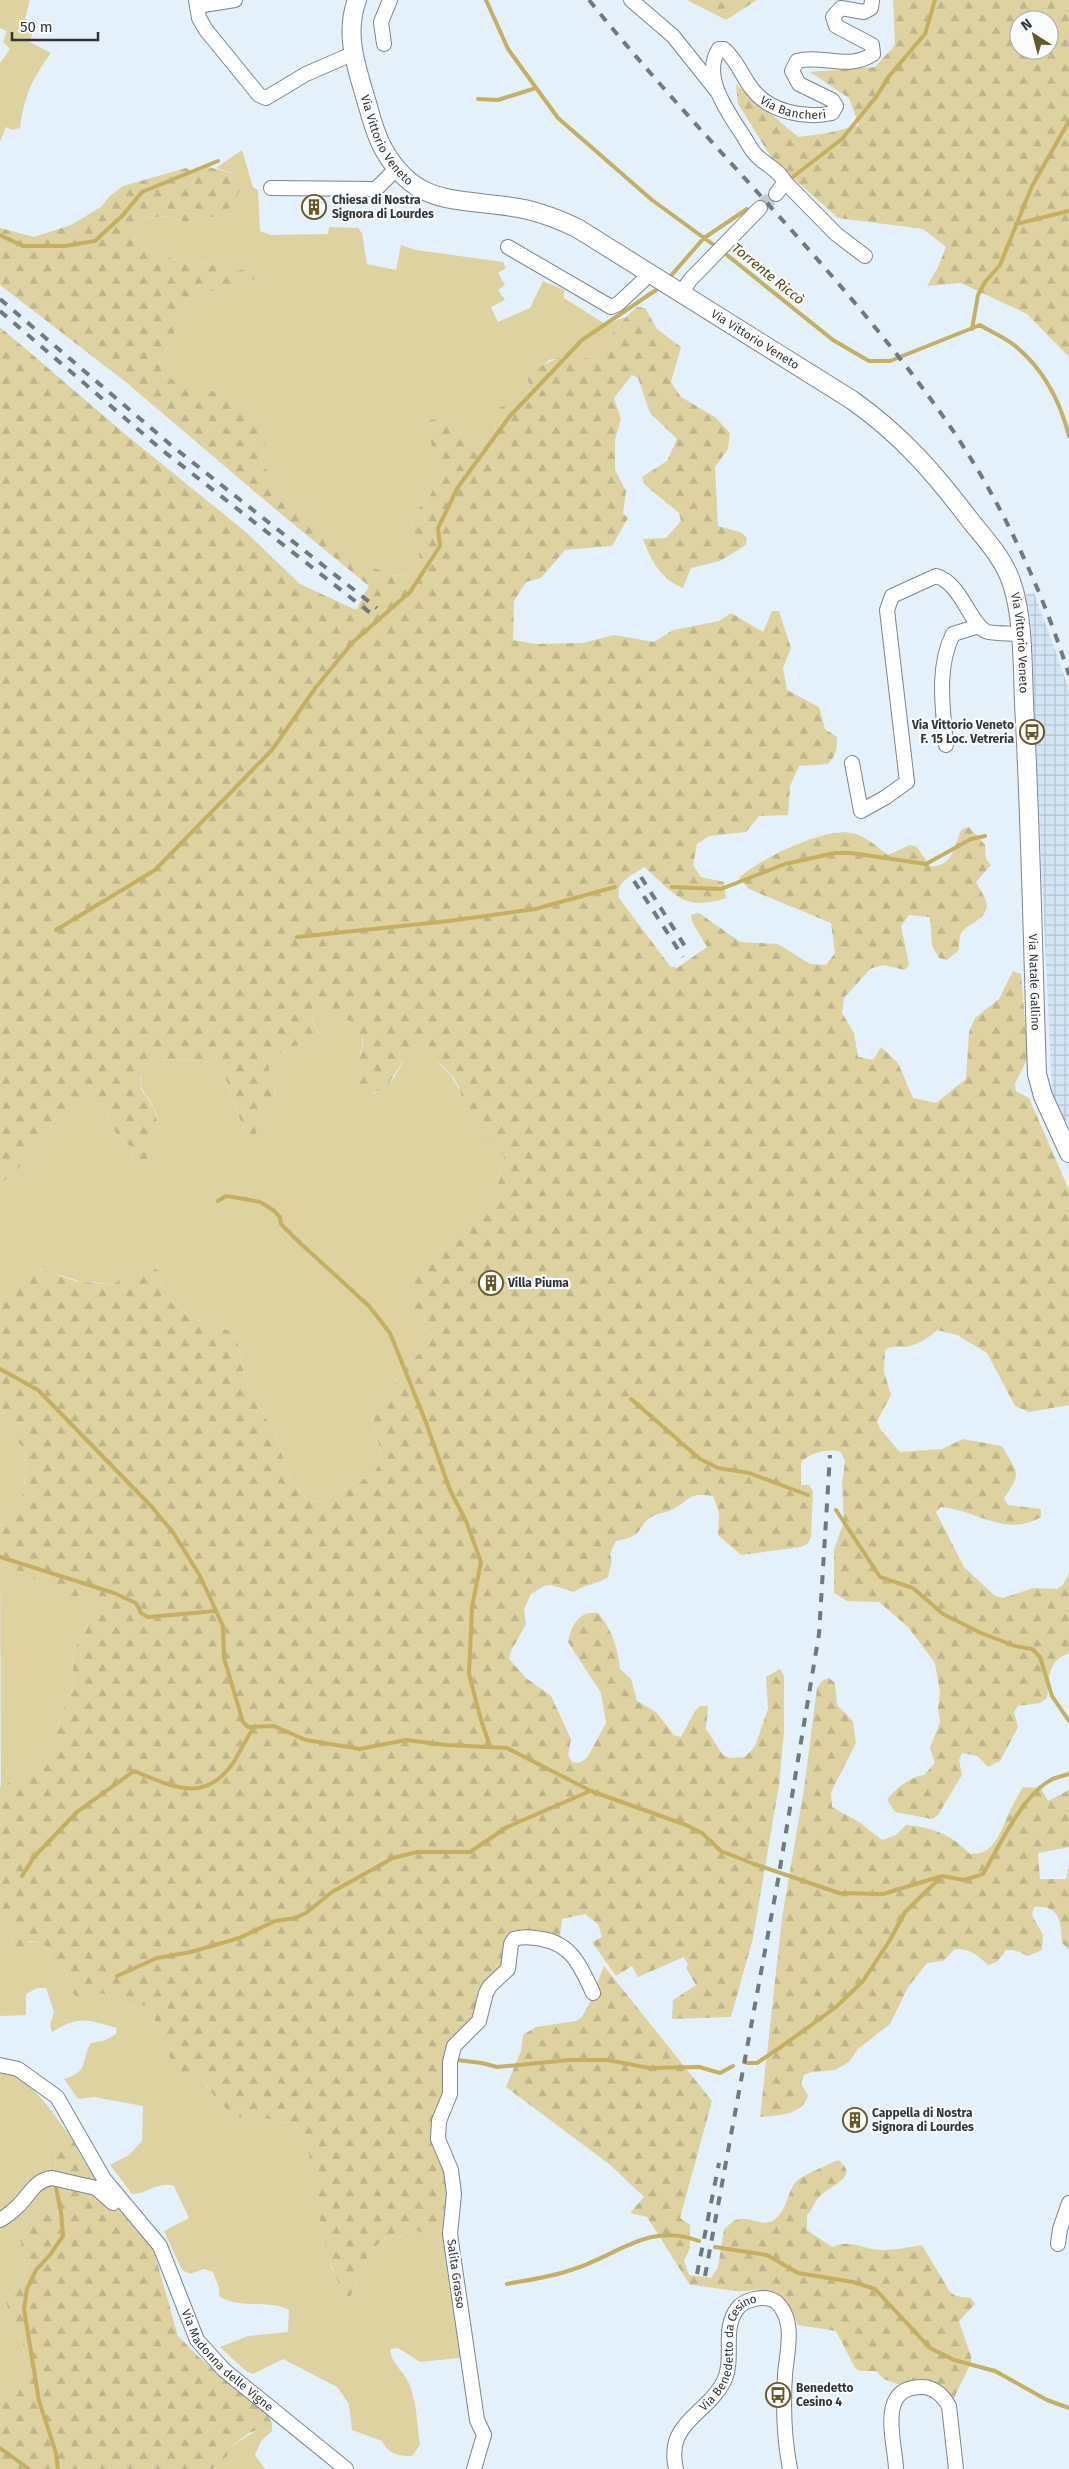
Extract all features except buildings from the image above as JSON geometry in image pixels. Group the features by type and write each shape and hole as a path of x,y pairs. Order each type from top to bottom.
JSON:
{"main road":[{"name":"Via Vittorio Veneto","path":"357,0 352,22 352,54 376,134 384,150 397,168 410,181 440,198 529,210 561,221 651,273 686,286 852,400 903,440 952,496 1001,560 1012,584 1018,608 1029,806"},
{"name":"Via Natale Gallino","path":"1029,806 1037,1074 1043,1096 1069,1153"}],"street":[{"path":"235,0 196,3 199,18 206,30 259,96 266,98 306,74 352,54"},
{"path":"384,44 381,22 390,0"},
{"path":"631,0 673,36 717,92"},
{"name":"Via Bancheri","path":"865,256 836,234 785,182 780,172 756,156 717,92 714,55 719,49 724,49 735,58 753,91 773,107 812,114 832,113 836,106 832,100 800,84 792,70 797,61 809,58 846,64 873,54 872,45 836,26 833,17 841,8 864,12 871,8 872,0"},
{"path":"271,188 372,189 377,188 397,168"},
{"path":"776,194 785,182"},
{"path":"686,286 760,208"},
{"path":"508,246 611,307 618,304 651,273"},
{"path":"852,763 861,811 907,782 887,610 892,596 936,576 942,577 954,588 978,626 987,632 1020,634"},
{"path":"946,744 942,698 945,650 953,634 978,626"},
{"name":"Salita Grasso","path":"474,2469 484,2435 477,2420 450,2234 454,2194 451,2170 438,2139 439,2121 450,2094 450,2062 454,2046 479,2021 486,1993 490,1986 508,1969 511,1944 514,1938 524,1936 558,1943 580,1964 593,1992"},
{"name":"Via Madonna delle Vigne","path":"0,2065 18,2069 57,2097 104,2179 160,2246 197,2340 224,2370 346,2469"},
{"name":"Via Madonna delle Vigne","path":"0,2220 21,2203 34,2186 46,2179 52,2178 101,2190 134,2226 142,2224"},
{"path":"1058,2244 1060,2229 1069,2203"},
{"name":"Via Benedetto da Cesino","path":"676,2469 672,2452 679,2434 724,2380 730,2352 728,2333 738,2308 749,2301 761,2298 771,2299 782,2309 788,2326 783,2405 790,2469"},
{"path":"896,2469 890,2417 892,2406 906,2391 926,2387 944,2397 949,2406 956,2469"}],"shaded area":[{"path":"1034,592 1069,689 1069,1121 1064,1121 1052,1095 1030,614 1026,600 1026,594"}],"green space":[{"path":"0,0 30,0 25,19 35,22 30,42 51,53 39,71 26,97 20,128 12,130 6,127 0,142 0,63 10,49 3,42 7,31 0,28"},
{"path":"687,0 757,0 726,20"},
{"path":"893,0 1069,0 1069,357 1027,314 961,283 927,286 938,267 946,247 923,229 838,218 773,160 738,104 736,84 798,137 828,133 859,125 849,98 810,72 875,67 895,45"},
{"path":"242,150 253,187 258,190 260,231 271,235 328,234 329,227 358,228 362,233 367,264 396,270 401,245 416,250 503,262 506,268 498,273 505,285 498,290 505,300 491,307 498,322 530,308 543,281 564,290 564,298 605,324 626,317 595,354 580,360 557,358 549,360 528,380 531,401 495,421 497,443 492,449 476,451 454,428 441,473 431,494 411,517 420,560 405,576 390,575 363,564 291,499 260,462 268,432 164,376 158,362 174,336 174,321 191,297 261,277 250,268 235,271 204,263 172,259 135,245 134,231 141,218 170,216 183,222 235,174 216,168"},
{"path":"208,167 235,174 243,186 227,212 213,217 183,222 170,216 141,218 134,231 135,245 172,259 204,263 235,271 250,268 262,277 191,297 174,321 174,336 158,362 164,376 178,382 240,398 268,433 260,462 291,499 363,563 390,575 405,576 420,560 411,517 431,494 440,473 425,422 433,419 454,428 476,451 492,449 497,443 495,421 500,407 531,401 528,380 530,372 557,358 580,360 595,354 626,317 637,307 645,308 657,329 681,347 671,382 681,397 715,417 730,433 728,449 715,467 718,526 740,532 747,538 746,545 720,561 691,568 683,588 669,580 658,568 643,539 666,538 681,521 679,513 644,484 642,477 667,461 677,439 650,413 638,378 632,375 614,398 621,419 615,440 615,470 626,491 623,513 628,518 612,546 565,550 541,578 526,582 514,601 513,640 536,644 583,643 614,635 654,642 673,630 719,621 731,613 763,632 772,611 779,611 791,648 783,668 787,690 819,707 825,729 837,737 837,745 834,755 828,764 799,766 790,786 788,815 759,816 746,832 709,836 697,844 693,865 701,877 724,882 726,898 699,903 680,898 644,867 622,883 618,892 619,898 670,966 677,968 707,947 692,922 691,915 699,913 740,942 778,944 810,964 826,965 835,953 831,923 749,889 739,878 761,862 793,846 840,832 862,836 888,855 910,845 917,847 930,866 937,866 948,860 952,855 961,830 969,827 985,845 986,859 991,865 976,882 986,900 987,905 984,914 963,931 960,937 959,950 947,960 939,958 932,946 930,917 909,915 901,926 909,964 905,970 883,965 870,969 844,998 842,1013 854,1033 858,1057 873,1060 881,1047 898,1063 913,1098 936,1103 966,1079 969,1032 975,1018 999,999 1013,971 1021,974 1028,1057 1015,1084 1016,1091 1029,1098 1069,1190 1069,1405 1029,1412 1015,1406 987,1353 957,1335 937,1330 914,1345 893,1347 885,1350 884,1372 891,1395 877,1421 880,1429 900,1452 942,1449 963,1439 1002,1446 1016,1472 1014,1482 1004,1498 1008,1505 1041,1509 1041,1517 1028,1523 1015,1525 991,1521 954,1509 941,1507 936,1512 964,1567 995,1596 1003,1598 1033,1588 1057,1589 1063,1585 1069,1573 1069,1653 1056,1661 1050,1671 1047,1698 1040,1703 1018,1706 1014,1712 1018,1727 1000,1761 988,1767 977,1756 962,1753 959,1760 962,1775 938,1815 932,1819 895,1812 887,1800 890,1796 899,1787 924,1775 935,1763 930,1748 940,1722 938,1708 940,1692 935,1663 908,1627 879,1602 847,1601 834,1593 834,1550 844,1521 842,1484 845,1461 841,1452 825,1451 814,1454 801,1462 801,1485 809,1485 813,1491 811,1537 807,1544 801,1547 741,1555 718,1535 719,1512 713,1496 698,1495 693,1496 669,1511 653,1516 644,1523 637,1534 616,1541 610,1554 612,1561 608,1577 574,1592 551,1585 544,1586 531,1594 524,1609 526,1624 511,1651 509,1659 526,1678 551,1696 571,1739 568,1755 572,1762 579,1763 587,1758 606,1723 601,1693 568,1642 577,1620 585,1614 598,1613 611,1632 618,1654 620,1669 631,1679 637,1701 656,1712 674,1735 681,1737 695,1711 700,1706 708,1706 706,1729 723,1755 730,1758 745,1757 755,1746 768,1709 766,1677 780,1669 784,1676 784,1732 779,1785 753,1938 731,2017 672,2019 673,2000 696,1985 686,1968 688,1965 684,1957 638,1977 632,1966 616,1976 592,1942 602,1937 598,1924 585,1914 562,1919 560,1936 514,1934 506,1964 478,2017 456,2040 447,2090 435,2122 449,2180 448,2213 443,2242 413,2229 398,2238 388,2237 371,2249 350,2298 341,2286 326,2246 315,2196 306,2134 292,2123 278,2122 252,2114 241,2118 235,2115 218,2100 201,2075 194,2072 178,2073 155,2028 154,2012 149,2005 126,2007 114,1997 104,1994 78,1998 68,1988 69,1979 65,1971 53,1962 44,1944 31,1941 17,1950 12,1946 9,1930 6,1923 0,1917 0,1787 32,1771 51,1747 64,1706 74,1685 72,1664 74,1650 94,1612 93,1603 85,1596 68,1596 0,1562 0,1527 12,1514 24,1491 26,1455 20,1444 12,1436 0,1404 0,1309 29,1270 43,1270 75,1281 113,1285 124,1276 152,1266 161,1273 162,1293 168,1300 179,1306 188,1317 228,1330 237,1338 246,1383 275,1434 292,1483 306,1499 317,1502 373,1474 378,1466 380,1447 375,1434 373,1411 413,1358 424,1351 433,1337 421,1325 411,1302 417,1270 430,1252 488,1206 496,1197 504,1156 483,1136 469,1118 460,1090 452,1076 442,1065 415,1049 407,1056 393,1077 381,1089 359,1096 351,1087 352,1074 362,1050 363,1039 350,1021 320,1013 311,1017 321,1039 287,1050 269,1062 269,1073 275,1092 276,1103 260,1112 260,1123 255,1135 245,1134 225,1076 212,1061 171,1059 155,1061 147,1064 140,1079 141,1089 154,1108 159,1129 143,1169 133,1167 132,1147 118,1137 105,1110 97,1103 88,1102 66,1109 60,1114 25,1162 0,1184 0,327 125,434 247,533 300,584 356,610 369,586 127,383 0,285 0,228 34,237 71,225 101,207 110,196 123,186 186,168 194,172"},
{"path":"320,1013 350,1021 360,1033 362,1046 352,1074 374,1094 394,1078 407,1054 415,1049 432,1057 450,1074 460,1091 465,1110 471,1121 504,1156 496,1197 488,1206 421,1325 433,1337 424,1351 413,1358 373,1411 375,1434 380,1447 378,1466 373,1474 317,1502 306,1499 292,1483 275,1434 246,1383 237,1338 228,1330 188,1317 179,1306 168,1300 162,1293 161,1273 124,1276 114,1285 82,1282 39,1269 0,1309 0,1184 25,1162 60,1114 73,1106 88,1102 95,1102 105,1110 118,1137 132,1147 133,1167 159,1128 155,1110 141,1084 142,1073 146,1064 154,1061 170,1059 212,1061 225,1076 245,1134 260,1123 260,1112 276,1094 268,1071 269,1062 287,1050 321,1039 311,1016"},
{"path":"0,1404 12,1436 20,1444 26,1455 24,1491 12,1514 0,1527"},
{"path":"0,1562 68,1596 85,1596 93,1603 94,1612 74,1650 72,1664 74,1685 64,1706 51,1747 32,1771 1,1788"},
{"path":"829,1678 835,1683 837,1705 853,1721 856,1743 831,1792 832,1807 859,1822 882,1840 896,1835 906,1825 915,1826 933,1830 949,1837 970,1854 978,1853 985,1851 995,1842 1023,1787 1041,1788 1048,1801 1069,1790 1069,1847 1038,1853 1040,1879 1066,1879 1069,1866 1069,1950 1062,1943 1060,1922 1054,1912 1043,1907 1034,1907 1032,1915 1043,1935 1042,1950 1028,1956 1014,1950 1006,1950 997,1962 988,1965 973,1953 955,1949 943,1961 927,1963 908,1987 890,2024 858,2049 849,2062 835,2070 812,2072 804,2075 801,2083 808,2096 805,2103 788,2113 760,2117 782,1918 804,1789 817,1688 822,1681"},
{"path":"0,1917 6,1923 9,1930 12,1946 36,1941 44,1944 53,1962 65,1971 78,1998 104,1994 114,1997 126,2007 149,2005 154,2012 155,2028 194,2072 202,2075 208,2088 241,2118 252,2114 278,2122 292,2123 306,2134 317,2200 332,2269 350,2298 371,2249 388,2237 398,2238 413,2229 443,2242 468,2357 420,2362 398,2348 390,2349 393,2359 408,2381 414,2400 420,2445 412,2456 394,2453 382,2441 352,2430 349,2404 337,2387 283,2359 253,2374 246,2371 220,2347 248,2336 288,2332 289,2310 273,2305 245,2304 227,2300 219,2296 219,2288 213,2272 204,2269 190,2274 182,2270 164,2231 189,2218 174,2186 157,2186 132,2194 110,2165 129,2155 142,2141 143,2106 94,2097 78,2099 64,2079 78,2073 81,2069 91,2043 106,2040 116,2034 117,2028 90,2021 77,2021 52,2032 50,2025 54,2012 46,1988 37,1988 26,1994 26,2015 0,2016"},
{"path":"604,1966 712,2101 680,2218 690,2225 690,2248 684,2261 689,2275 711,2278 718,2267 724,2229 733,2221 746,2219 765,2223 774,2220 781,2213 791,2189 797,2181 807,2174 838,2160 844,2166 845,2176 816,2201 807,2215 807,2230 832,2247 850,2244 883,2250 922,2245 950,2292 956,2296 971,2298 975,2304 959,2321 971,2356 971,2363 953,2400 935,2383 929,2380 917,2379 900,2385 884,2379 876,2371 861,2371 855,2368 836,2331 798,2325 789,2306 780,2295 766,2290 734,2291 690,2285 647,2217 630,2213 644,2197 609,2164 506,2087 521,2051 523,2035 536,2027 576,2021 582,2017"},
{"path":"0,2069 11,2073 31,2087 70,2136 55,2149 56,2193 27,2225 21,2238 26,2268 19,2284 4,2299 21,2338 27,2366 17,2395 0,2401"},
{"path":"70,2136 87,2166 154,2251 178,2336 199,2357 268,2416 272,2423 272,2431 257,2430 249,2433 229,2448 227,2456 212,2469 0,2469 0,2401 17,2395 27,2366 21,2338 4,2299 19,2284 26,2268 20,2238 27,2225 56,2193 55,2149"},
{"path":"257,2430 272,2431 261,2441 255,2455 265,2469 212,2469 229,2448"}],"waterway":[{"name":"Torrente Riccò","path":"486,0 508,49 558,118 652,200 722,251 833,340 869,361 890,361 980,325 1010,342 1034,364 1049,386 1061,410 1069,436"},
{"path":"790,179 842,139 876,97 890,75 925,34 935,0"},
{"path":"478,99 498,100 536,88"},
{"path":"972,329 978,295 985,282 1000,265 1032,186 1069,121"},
{"path":"0,235 23,246 65,246 95,241 123,215 142,192 218,161"},
{"name":"Torrente Riccò","path":"668,279 704,238 747,209"},
{"path":"1016,224 1069,211"},
{"path":"56,930 155,870 272,750 316,687 353,642 410,592 440,546 438,528 458,487 510,416 582,340 662,286"},
{"path":"672,887 721,889 785,864 835,853 851,853 926,864 971,839 985,836"},
{"path":"297,937 449,921 535,909 615,887"},
{"path":"218,1201 226,1196 245,1199 260,1202 273,1210 280,1217 281,1224 369,1306 390,1333 425,1420 450,1490 466,1521 481,1562 472,1607 469,1674 490,1746"},
{"path":"0,1369 38,1390 152,1507 174,1534 200,1576 223,1626 224,1658 243,1722 248,1727 274,1726 306,1740 360,1749 406,1740 447,1745 507,1748 591,1791 686,1825 702,1833 721,1851 839,1893 883,1894 942,1876 964,1880 983,1874 1021,1809 1031,1797 1051,1780 1069,1774"},
{"path":"631,1399 700,1459 718,1468 749,1473 808,1495"},
{"path":"836,1510 880,1577 913,1588 943,1614 981,1633 1015,1646 1032,1649 1040,1657 1052,1696 1069,1721"},
{"path":"0,1557 114,1593 136,1603 141,1613 148,1617 216,1611"},
{"path":"22,1876 34,1857 77,1812 134,1771 163,1782 189,1788 213,1783 224,1774 235,1760 255,1726"},
{"path":"117,1976 157,1958 191,1952 239,1938 275,1921 295,1918 306,1913 332,1892 393,1858 417,1852 470,1852 507,1827 590,1791"},
{"path":"747,2063 757,2063 836,2007 863,1981 890,1940 905,1912 941,1877"},
{"path":"457,2060 497,2067 570,2060 608,2060 649,2068 699,2067 720,2073 733,2066"},
{"path":"56,2188 63,2236 50,2255 36,2270 27,2289 24,2309 39,2401 56,2453 58,2469"},
{"path":"507,2284 571,2270 648,2238 664,2235 681,2236 699,2241"},
{"path":"715,2247 767,2255 798,2273 853,2282 875,2289 930,2348 954,2360 995,2371 1047,2400 1069,2408"},
{"path":"0,2448 29,2469"}],"tunnel":[{"path":"760,208 776,194"}],"railway":[{"path":"589,0 631,51 853,300 935,405 977,468 1013,535 1044,604 1069,675"},
{"path":"0,299 172,446 377,608"},
{"path":"0,311 162,450 373,615"},
{"path":"641,877 688,951"},
{"path":"634,881 683,957"},
{"path":"705,2276 778,1880 819,1634 830,1455"},
{"path":"697,2274 719,2163"}],"place":[{"name":"Chiesa di Nostra Signora di Lourdes","path":"314,207"},
{"name":"Via Vittorio Veneto F. 15 Loc. Vetreria","path":"1032,732"},
{"name":"Villa Piuma","path":"491,1283"},
{"name":"Cappella di Nostra Signora di Lourdes","path":"855,2120"},
{"name":"Benedetto Cesino 4","path":"778,2395"}]}
